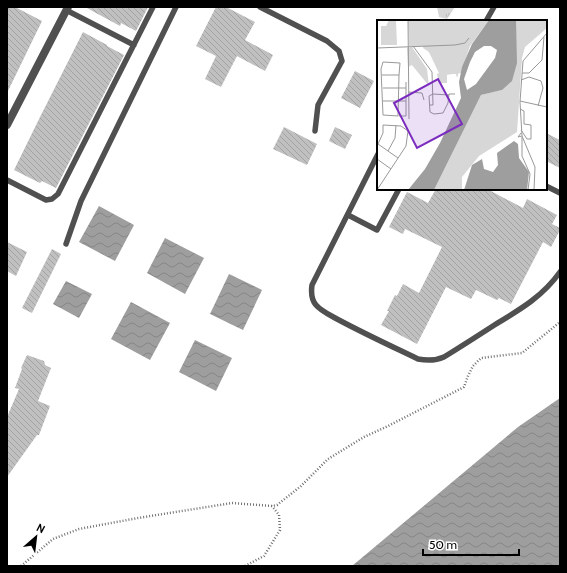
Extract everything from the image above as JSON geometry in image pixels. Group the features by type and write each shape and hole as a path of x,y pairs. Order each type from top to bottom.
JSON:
{"street":[{"path":"7,125 64,8"}],"lane":[{"path":"7,180 46,200 52,199 58,194 153,7"},
{"path":"66,244 81,201 176,7"},
{"path":"260,7 328,41 339,52 342,61 318,105 314,131"},
{"path":"487,20 494,7"},
{"path":"64,8 134,45"},
{"path":"377,156 312,285 311,291 316,305 332,316 418,359 430,361 437,360 518,311 542,293 560,272"},
{"path":"547,186 560,193"},
{"path":"348,215 377,230 398,190"}],"path":[{"path":"21,566 52,539 79,529 232,503 272,506 277,504 300,486 328,459 364,437 464,387 473,366 480,358 522,353 560,322"},
{"path":"245,566 264,556 280,530 278,515 272,506"}],"green space":[{"path":"437,7 455,7 447,19 439,17"}],"water":[{"path":"99,206 134,225 115,261 79,242"},
{"path":"165,238 204,258 185,294 147,273"},
{"path":"229,274 262,290 243,330 210,314"},
{"path":"66,281 92,294 79,318 53,304"},
{"path":"131,302 170,323 150,360 111,339"},
{"path":"195,340 232,358 216,391 179,372"},
{"path":"560,398 560,566 352,566 518,427"}],"building":[{"path":"7,7 15,7 42,21 7,93"},
{"path":"85,7 148,7 136,31 121,23 120,26"},
{"path":"216,7 226,7 255,22 245,40 273,55 265,71 237,56 221,87 205,79 216,56 196,46"},
{"path":"83,32 124,55 56,188 42,181 40,183 14,170"},
{"path":"355,71 374,81 360,108 341,98"},
{"path":"284,127 317,144 307,165 273,149"},
{"path":"335,127 352,135 345,149 329,141"},
{"path":"547,134 560,140 560,168 547,162"},
{"path":"435,190 489,190 523,208 527,199 557,215 552,224 560,228 560,230 551,247 543,242 511,304 499,298 497,300 476,290 471,299 446,287 417,344 381,325 389,311 387,311 395,295 397,296 403,284 419,293 442,247 405,229 403,234 389,227 407,192 428,203"},
{"path":"7,242 27,252 16,276 7,271"},
{"path":"52,249 61,254 32,313 22,308"},
{"path":"27,355 44,361 45,365 51,368 38,401 50,406 39,435 37,435 7,477 7,417 19,389 15,388"}]}
